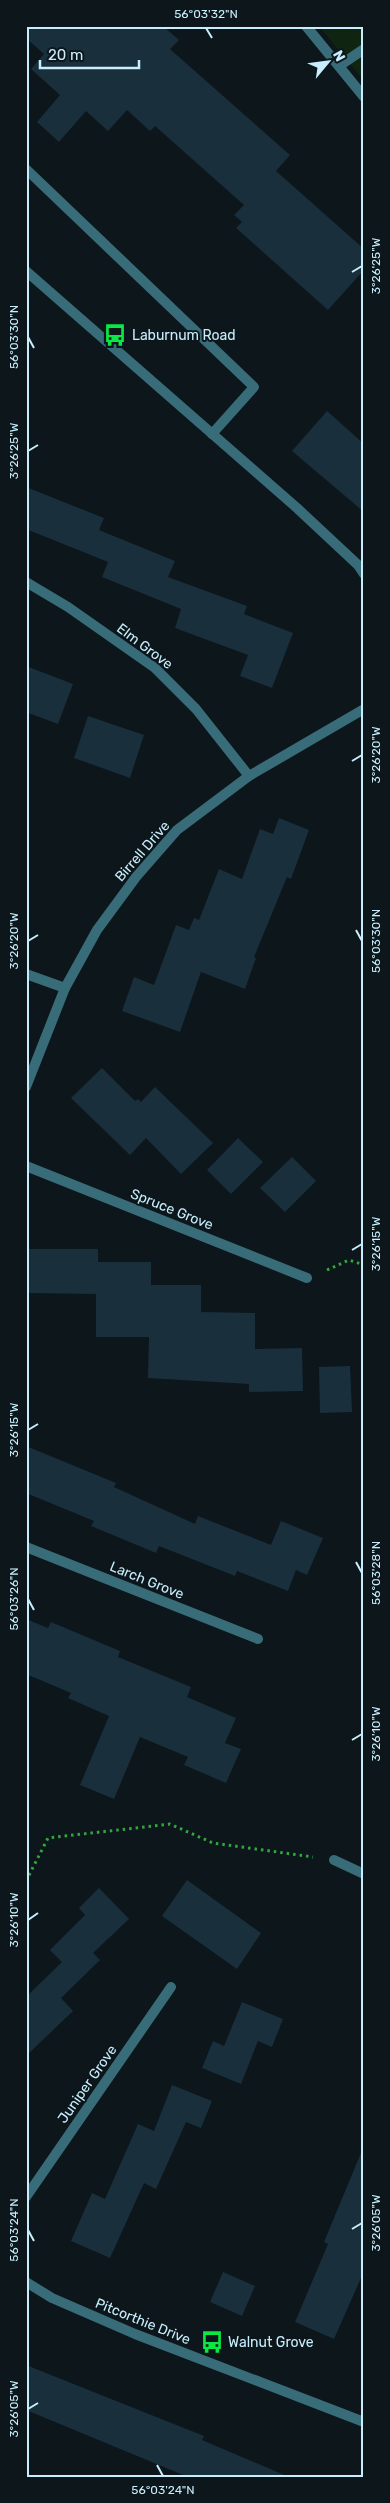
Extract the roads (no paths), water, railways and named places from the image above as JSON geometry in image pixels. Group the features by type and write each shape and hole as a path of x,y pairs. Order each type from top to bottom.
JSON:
{"street":[{"path":"306,26 364,96"},
{"path":"339,66 364,49"},
{"path":"26,169 254,387 212,434"},
{"path":"26,272 297,508 358,565 364,574"},
{"name":"Elm Grove","path":"26,582 68,606 155,668 196,709 248,776"},
{"name":"Birrell Drive","path":"26,1087 64,988 97,930 136,877 177,830 248,776 364,709"},
{"path":"26,974 64,988"},
{"name":"Spruce Grove","path":"26,1166 307,1278"},
{"name":"Larch Grove","path":"26,1547 258,1639"},
{"path":"334,1860 364,1874"},
{"name":"Juniper Grove","path":"26,2197 171,1987"},
{"name":"Pitcorthie Drive","path":"26,2282 52,2298 136,2334 364,2422"}],"place":[{"name":"Laburnum Road","path":"115,335"},
{"name":"Walnut Grove","path":"212,2342"}]}
